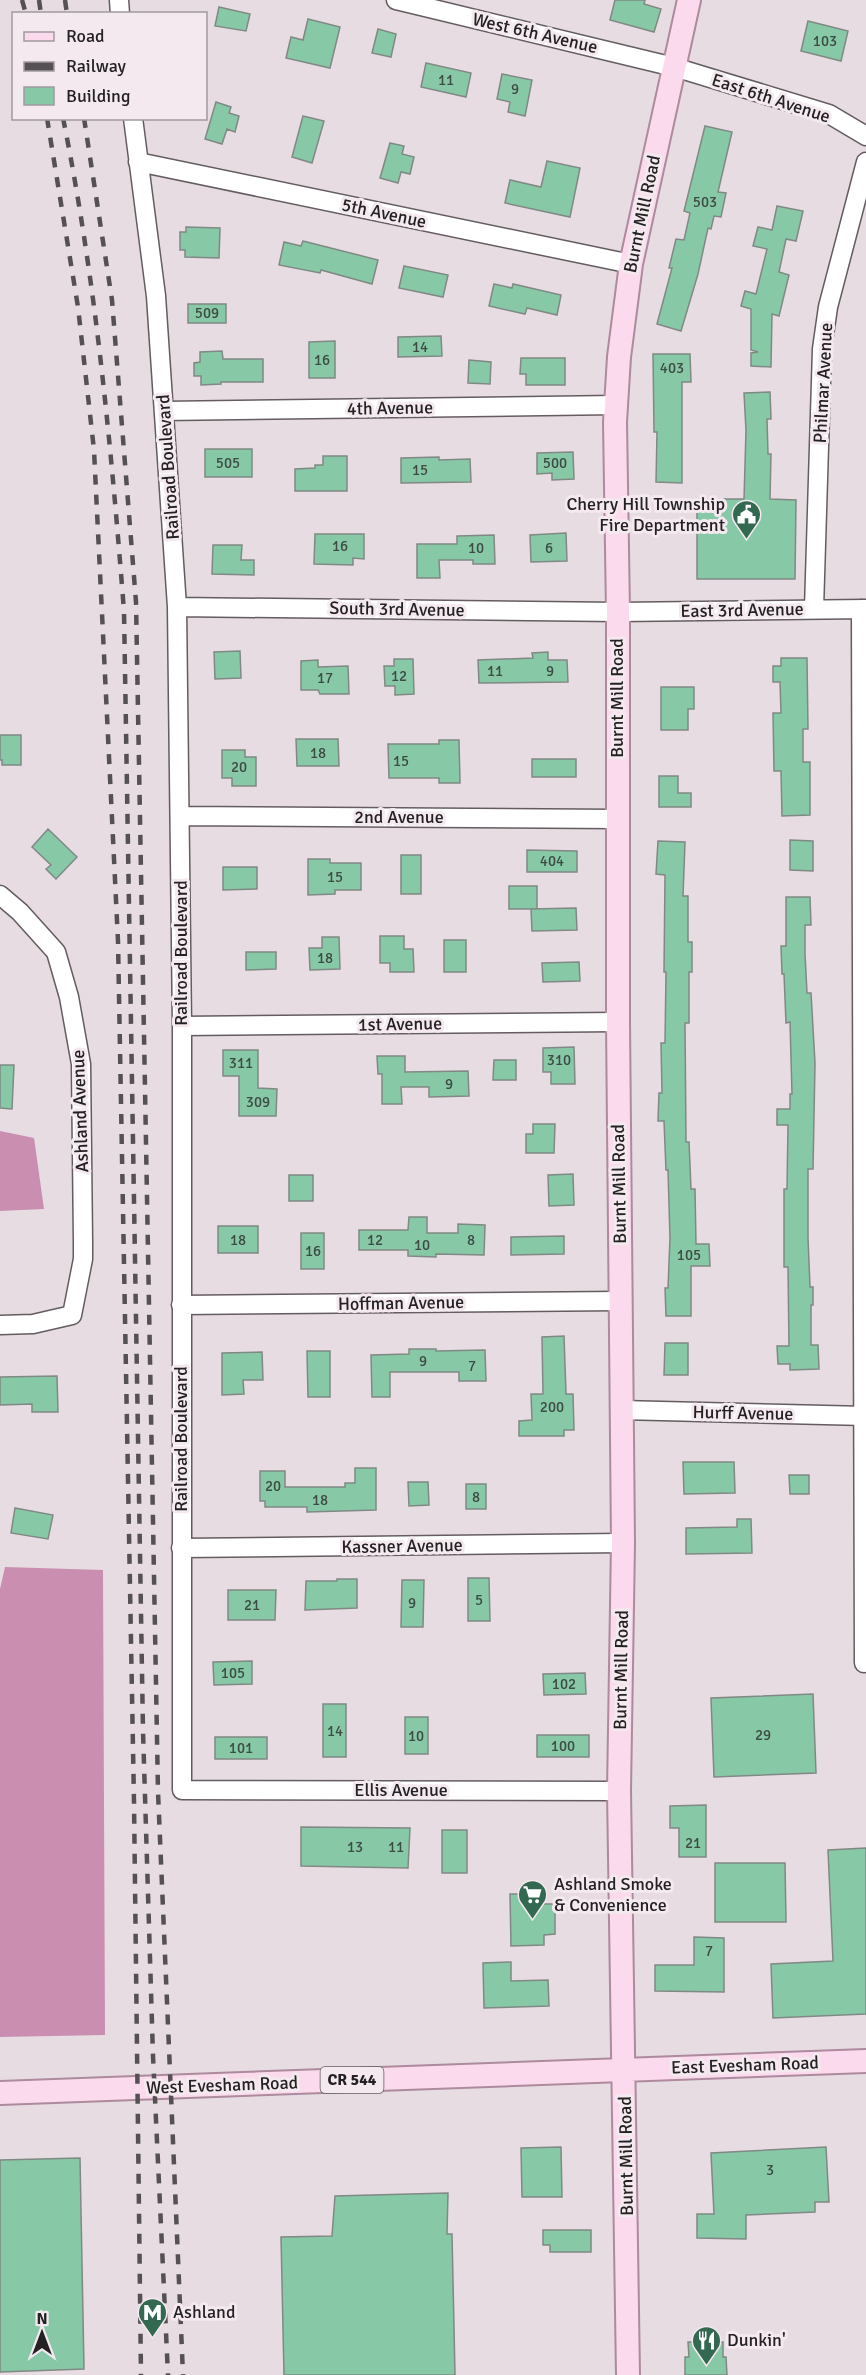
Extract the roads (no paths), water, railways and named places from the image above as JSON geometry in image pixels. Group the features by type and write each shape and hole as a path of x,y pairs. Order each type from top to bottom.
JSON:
{"main road":[{"name":"Burnt Mill Road","path":"628,2375 619,1791 623,1544 616,405 619,357 631,264 689,0"},
{"name":"East Evesham Road","path":"625,2070 866,2061"},
{"name":"West Evesham Road","path":"0,2093 625,2070"}],"street":[{"name":"West 6th Avenue","path":"396,0 674,67"},
{"name":"East 6th Avenue","path":"674,67 829,114 866,136"},
{"name":"Railroad Boulevard","path":"133,120 156,296 177,607 182,1026 182,1790"},
{"name":"5th Avenue","path":"138,162 631,264"},
{"name":"Philmar Avenue","path":"814,609 822,349 828,307 866,162"},
{"name":"4th Avenue","path":"164,411 616,405"},
{"name":"South 3rd Avenue","path":"177,607 618,612"},
{"name":"East 3rd Avenue","path":"618,612 863,609"},
{"path":"863,609 864,1663"},
{"name":"2nd Avenue","path":"180,816 617,819"},
{"name":"Ashland Avenue","path":"0,895 20,912 56,952 69,997 81,1064 83,1259 72,1315 33,1324 0,1325"},
{"name":"1st Avenue","path":"182,1026 618,1022"},
{"name":"Hoffman Avenue","path":"181,1305 621,1301"},
{"name":"Hurff Avenue","path":"621,1410 865,1416"},
{"name":"Kassner Avenue","path":"181,1548 623,1544"},
{"name":"Ellis Avenue","path":"182,1790 619,1791"}],"railway":[{"path":"22,0 25,12"},
{"path":"39,0 41,12"},
{"path":"65,0 67,12"},
{"path":"47,120 78,307 94,450 118,941 134,1802 141,2375"},
{"path":"63,120 85,241 101,364 124,611 143,1731 153,2056 168,2375"},
{"path":"84,120 112,300 136,602 158,1792 183,2375"}],"place":[{"name":"Cherry Hill Township Fire Department","path":"746,540"},
{"name":"Ashland Smoke & Convenience","path":"533,1920"},
{"name":"Ashland","path":"152,2338"},
{"name":"Dunkin'","path":"706,2366"}]}
